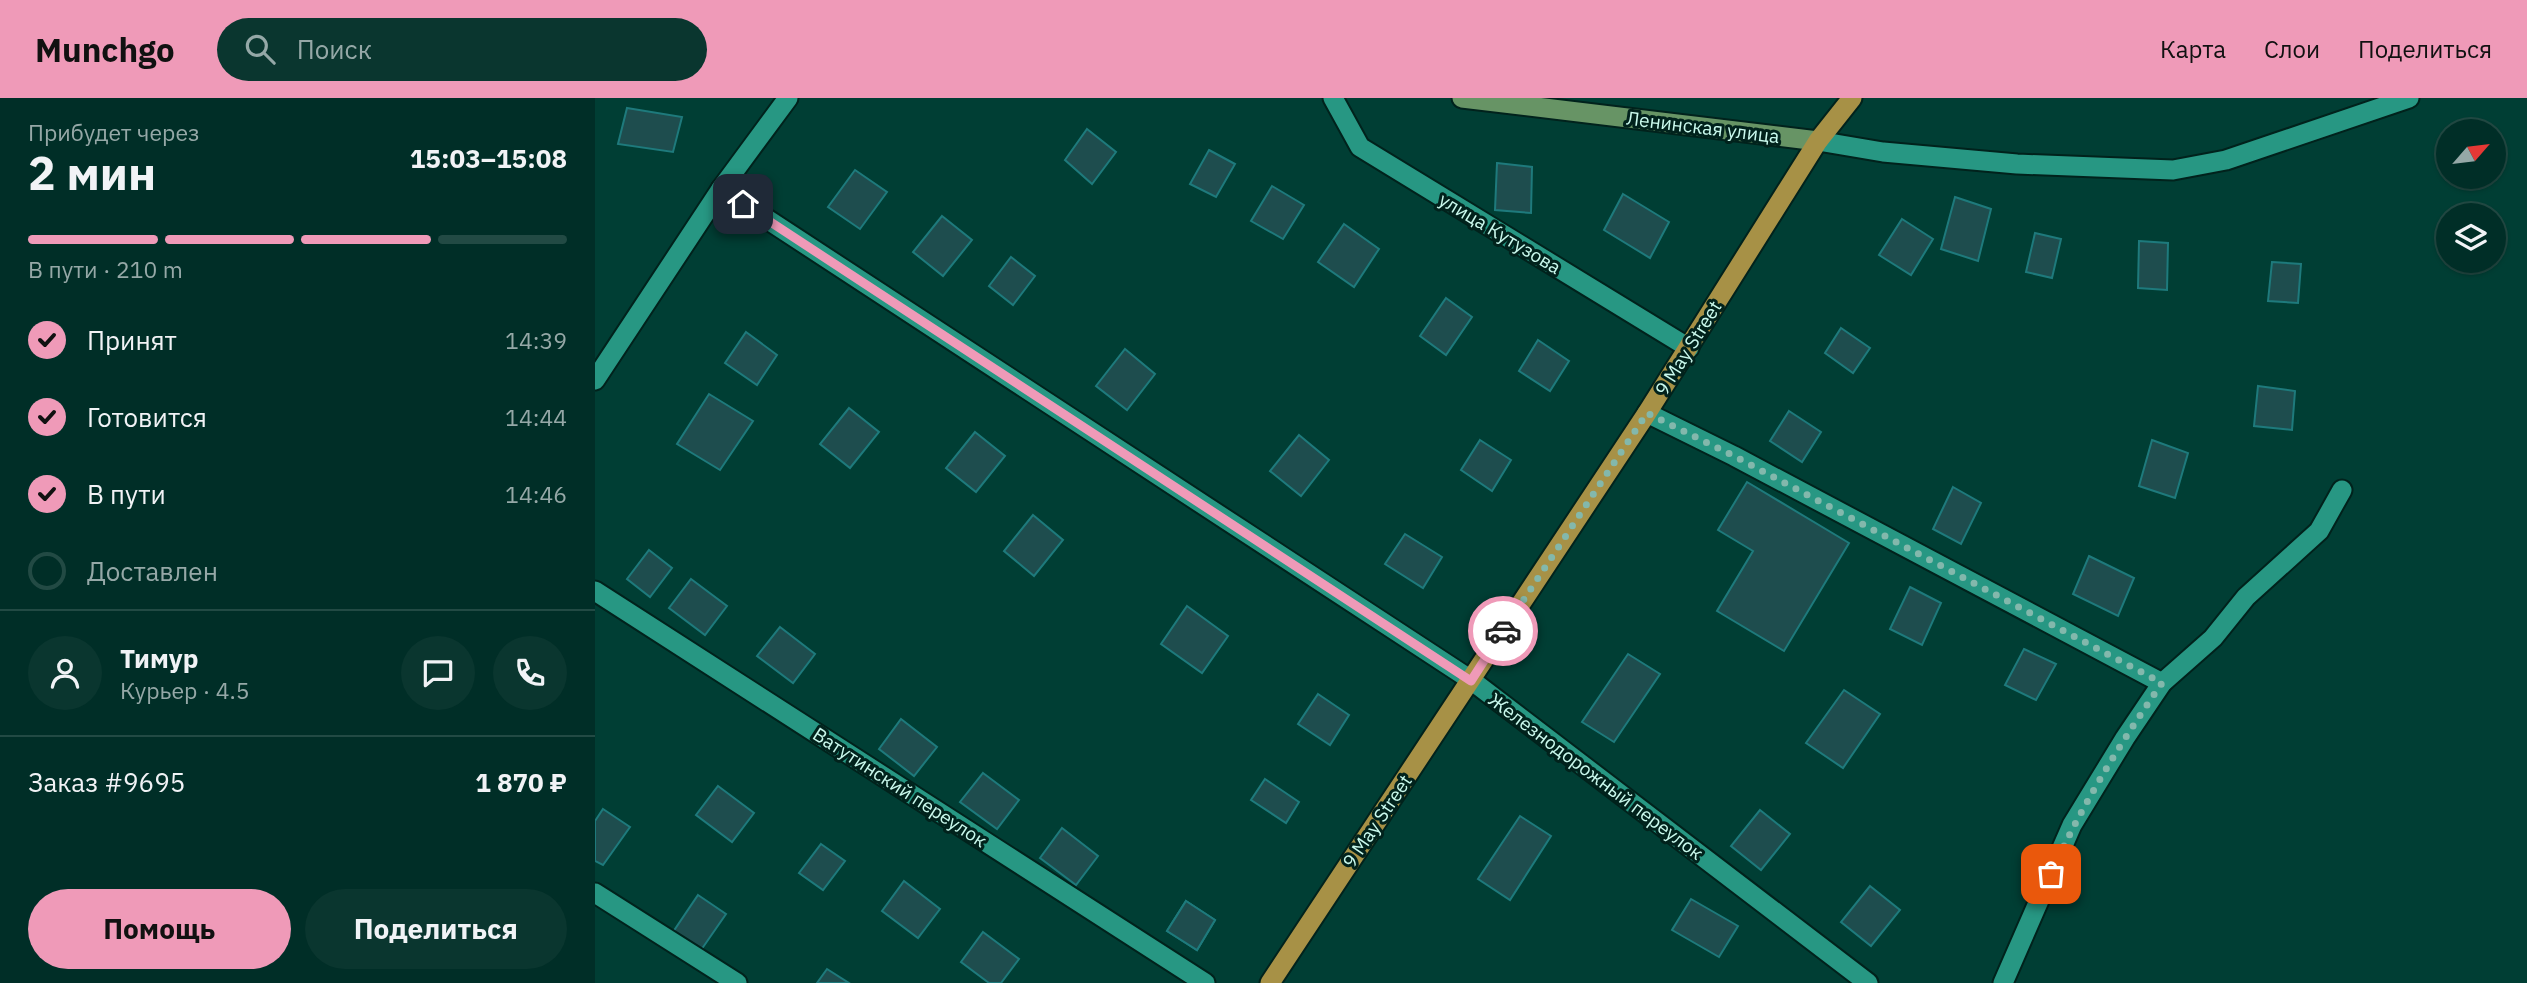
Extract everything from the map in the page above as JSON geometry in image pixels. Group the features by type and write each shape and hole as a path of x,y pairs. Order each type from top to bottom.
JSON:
{"main road":[{"name":"Ленинская улица","path":"1462,98 1818,141"},
{"name":"9 May Street","path":"1270,983 1647,413 1818,141 1852,98"}],"street":[{"path":"595,380 720,189 788,98"},
{"name":"улица Кутузова","path":"1333,98 1360,148 1689,348"},
{"path":"1818,141 1883,152 2017,164 2173,170 2226,160 2409,98"},
{"name":"Железнодорожный переулок","path":"720,189 1471,681 1868,983"},
{"path":"1647,413 1734,456 2162,683"},
{"path":"2003,983 2072,825 2162,683 2213,638 2246,597 2319,531 2342,490"},
{"name":"Ватутинский переулок","path":"595,591 1205,983"},
{"path":"595,893 737,983"}],"building":[{"path":"627,108 682,117 673,152 618,144"},
{"path":"1087,129 1116,152 1092,184 1065,160"},
{"path":"1209,150 1235,164 1216,197 1190,184"},
{"path":"1497,163 1532,167 1531,213 1495,210"},
{"path":"855,170 887,192 860,229 828,207"},
{"path":"1272,186 1304,205 1283,239 1251,221"},
{"path":"1623,194 1669,222 1650,258 1604,230"},
{"path":"1955,197 1991,209 1978,261 1941,249"},
{"path":"942,216 972,240 943,276 913,252"},
{"path":"1902,219 1933,239 1911,275 1879,255"},
{"path":"1344,224 1379,249 1354,287 1318,262"},
{"path":"2035,233 2061,239 2052,278 2026,272"},
{"path":"2139,241 2168,243 2167,290 2138,288"},
{"path":"1011,257 1035,276 1013,305 989,286"},
{"path":"2272,262 2301,264 2298,303 2268,301"},
{"path":"1446,298 1472,317 1446,355 1420,336"},
{"path":"1841,328 1870,348 1853,373 1825,353"},
{"path":"746,332 777,355 757,385 725,363"},
{"path":"1538,340 1569,361 1550,391 1519,371"},
{"path":"1125,349 1155,374 1127,410 1096,386"},
{"path":"2258,386 2295,391 2292,430 2254,426"},
{"path":"709,394 753,421 720,470 677,444"},
{"path":"849,408 879,432 850,468 820,444"},
{"path":"1789,411 1821,432 1802,462 1770,441"},
{"path":"975,432 1005,456 976,492 946,468"},
{"path":"1299,435 1329,460 1301,496 1270,471"},
{"path":"1480,440 1511,460 1492,491 1461,470"},
{"path":"2152,440 2188,453 2175,498 2139,486"},
{"path":"1747,482 1849,543 1784,651 1717,611 1753,551 1718,530"},
{"path":"1953,487 1981,503 1961,544 1933,529"},
{"path":"1033,515 1063,540 1034,576 1004,551"},
{"path":"1405,534 1442,557 1423,588 1385,564"},
{"path":"649,550 672,568 650,597 627,579"},
{"path":"2089,556 2134,578 2118,616 2073,594"},
{"path":"691,579 727,606 705,635 669,608"},
{"path":"1910,587 1941,603 1922,645 1890,629"},
{"path":"1187,606 1228,636 1202,673 1161,644"},
{"path":"780,627 815,654 793,683 757,656"},
{"path":"2024,649 2056,664 2036,700 2005,685"},
{"path":"1628,654 1660,674 1614,742 1582,722"},
{"path":"1844,690 1880,714 1843,768 1806,743"},
{"path":"1318,694 1349,715 1330,745 1298,724"},
{"path":"901,719 937,747 914,776 879,749"},
{"path":"983,773 1019,800 997,829 960,802"},
{"path":"1265,779 1299,802 1286,823 1251,800"},
{"path":"718,786 754,813 732,842 696,815"},
{"path":"603,809 630,827 603,865 595,861 595,821"},
{"path":"1760,810 1790,834 1761,870 1731,846"},
{"path":"1520,816 1551,836 1510,900 1478,879"},
{"path":"1062,828 1098,856 1076,885 1040,858"},
{"path":"821,844 845,861 823,890 799,873"},
{"path":"904,881 940,909 918,938 882,911"},
{"path":"1870,886 1900,910 1871,946 1841,922"},
{"path":"698,895 726,914 699,953 671,935"},
{"path":"1691,899 1738,926 1719,957 1672,930"},
{"path":"1186,901 1215,920 1197,950 1167,931"},
{"path":"1186,901 1215,920 1197,950 1167,931"},
{"path":"983,932 1019,959 1001,983 989,983 961,962"},
{"path":"827,969 849,983 817,983"}],"way so far":[{"path":"1503,631 1647,413 1734,456 2162,683 2072,825 2051,874"}],"route":[{"path":"743,204 1471,681 1503,631"}]}
